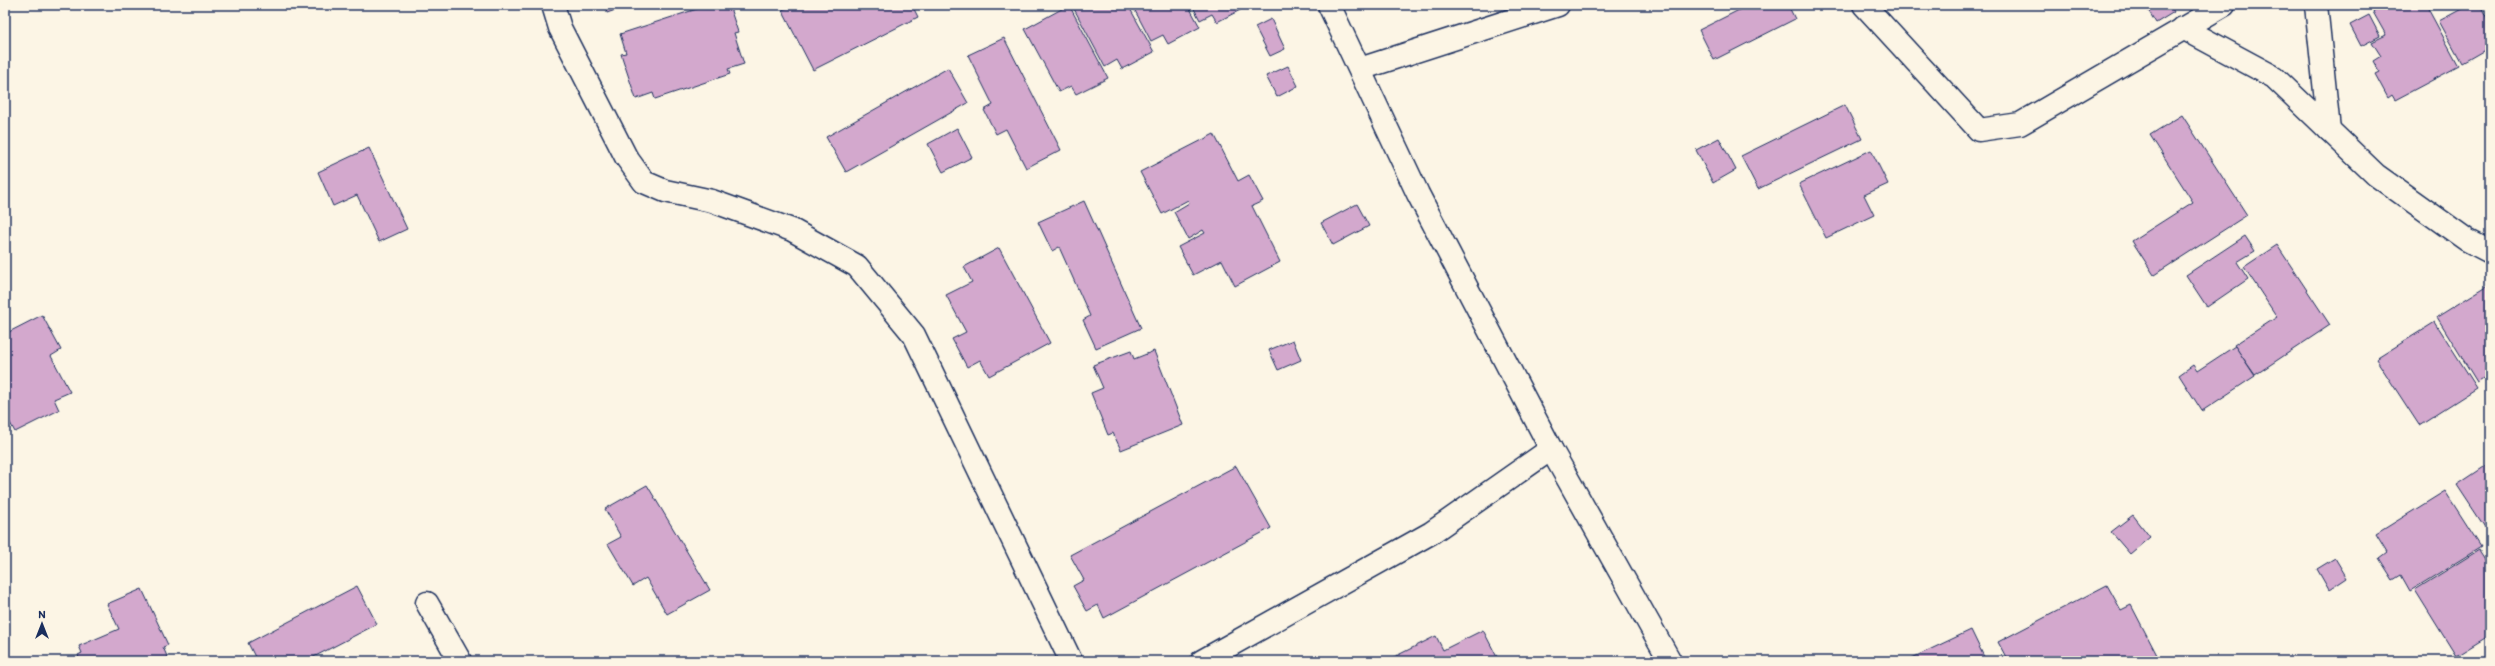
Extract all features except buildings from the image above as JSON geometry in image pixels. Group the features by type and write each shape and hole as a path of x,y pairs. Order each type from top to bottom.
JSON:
{"street":[{"path":"553,5 560,28 626,157 644,182 665,190 712,202 792,230 857,266 914,335 1071,661"},
{"path":"1329,5 1418,194 1551,449 1670,661"},
{"path":"1360,69 1558,5"},
{"path":"1864,5 1979,130 2020,124 2224,5"},
{"path":"2316,5 2329,130"},
{"path":"2184,28 2274,77 2376,175 2467,240 2490,252"},
{"path":"1202,661 1431,533 1551,449"},
{"path":"427,603 460,661"}]}
